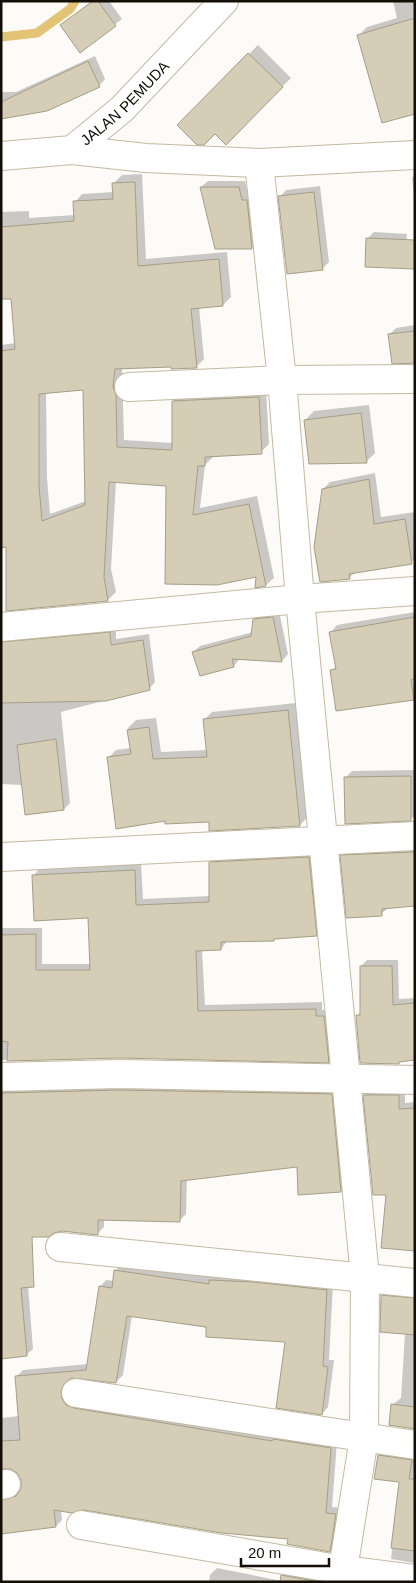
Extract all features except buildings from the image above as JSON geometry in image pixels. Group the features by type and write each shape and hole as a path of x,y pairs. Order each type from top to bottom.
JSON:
{"street":[{"name":"JALAN PEMUDA","path":"1,156 72,150 122,109 224,1"},
{"path":"72,150 146,158 259,163 415,155"},
{"path":"259,163 282,380 300,599 365,1277 364,1438 342,1576"},
{"path":"129,386 282,380 415,379"},
{"path":"1,627 300,599 415,591"},
{"path":"1,857 324,839 415,836"},
{"path":"1,1077 120,1074 415,1080"},
{"path":"60,1247 415,1283"},
{"path":"76,1394 415,1446"},
{"path":"81,1525 342,1576 415,1579"}],"waterway":[{"path":"1,37 37,33 70,9 75,1"}]}
